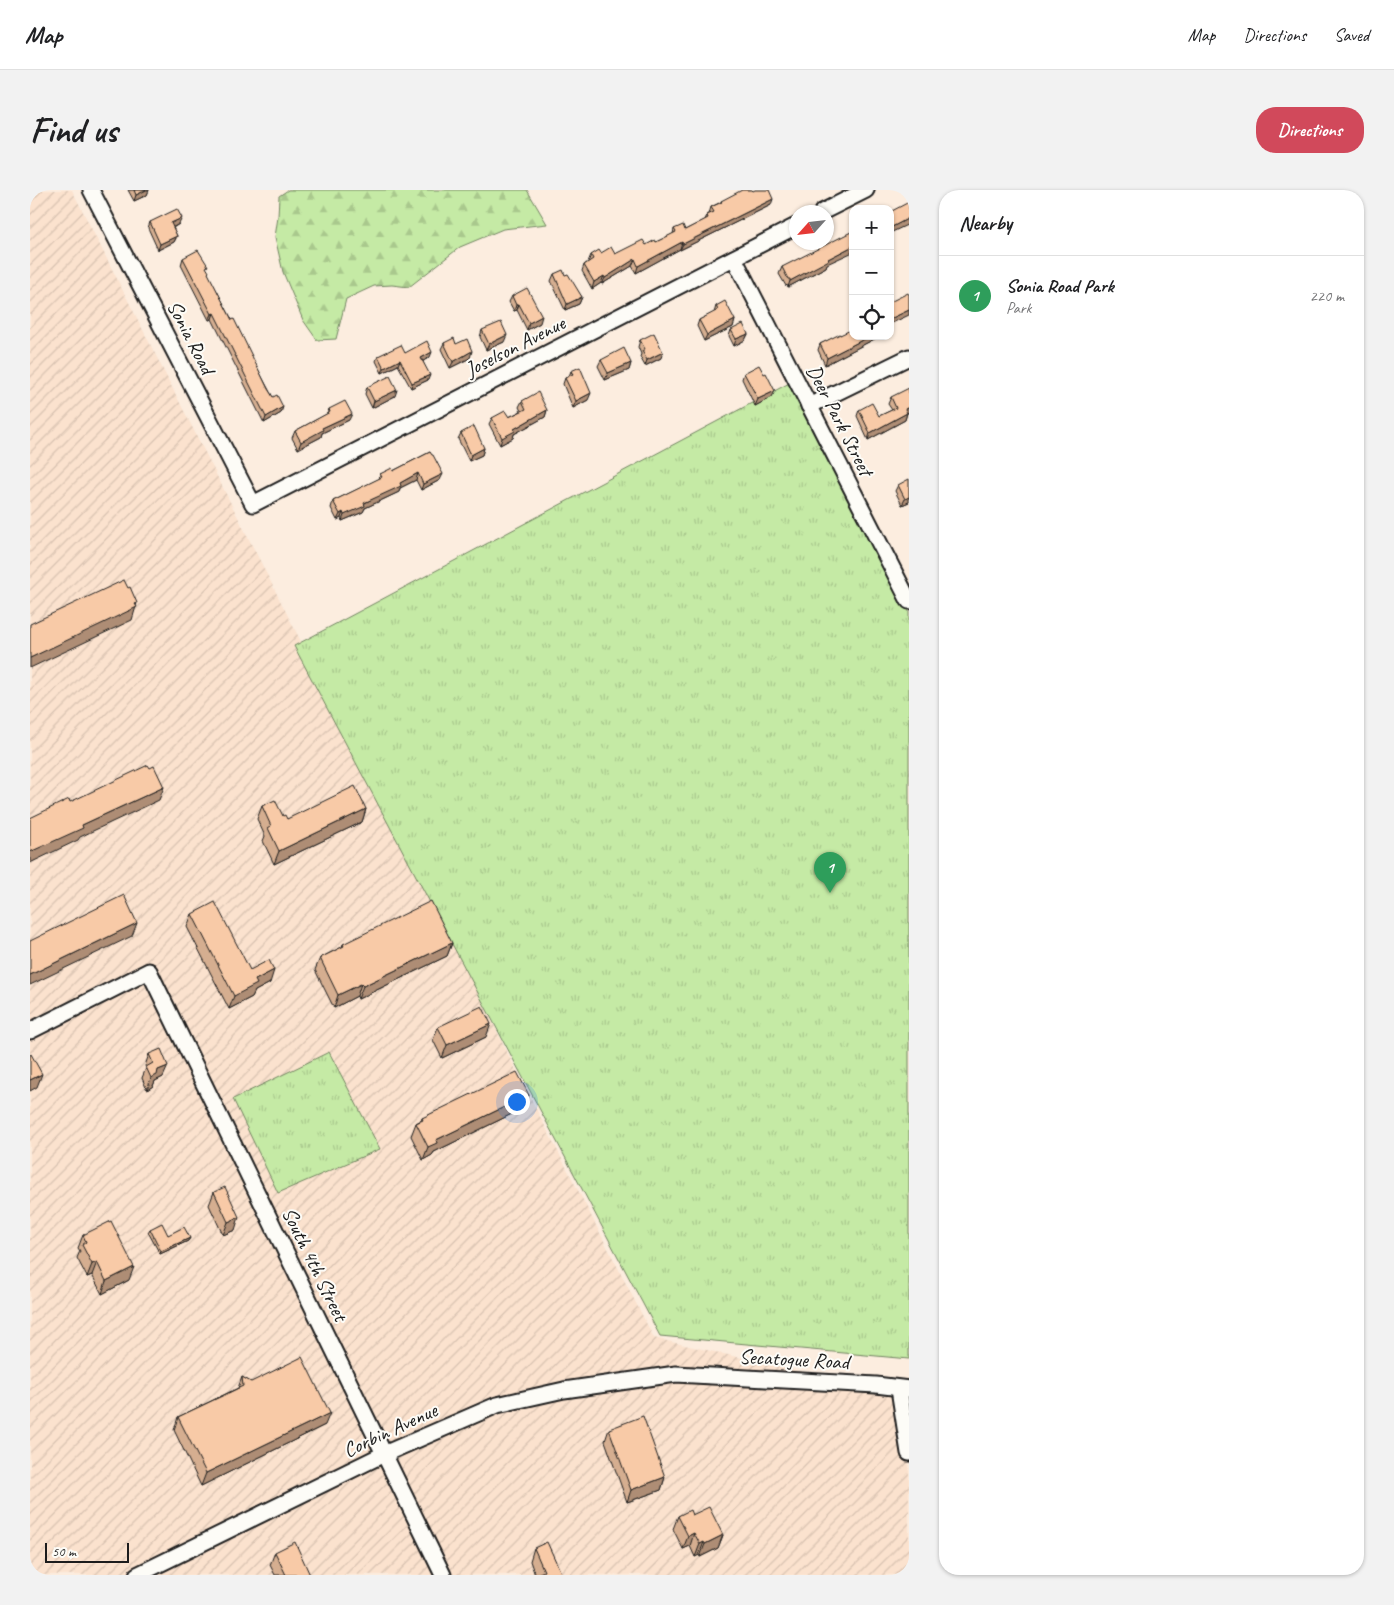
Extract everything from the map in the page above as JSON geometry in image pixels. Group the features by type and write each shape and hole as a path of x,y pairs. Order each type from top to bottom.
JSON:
{"street":[{"name":"Sonia Road","path":"91,190 253,504"},
{"path":"834,206 866,190"},
{"name":"Joselson Avenue","path":"253,504 789,230"},
{"name":"Deer Park Street","path":"734,258 909,601"},
{"path":"809,406 909,357"},
{"name":"South 4th Street","path":"30,1031 149,971 443,1575"},
{"name":"Corbin Avenue","path":"137,1575 384,1454 497,1405 564,1390 676,1374"},
{"name":"Secatogue Road","path":"676,1374 876,1385 904,1389"},
{"path":"904,1389 909,1453"}],"shaded area":[{"path":"30,190 72,190 467,969 509,1056 654,1338 909,1396 909,1575 30,1575"}],"green space":[{"path":"288,190 527,190 547,224 503,229 460,247 409,287 392,285 374,286 346,299 336,339 317,340 303,320 283,272 275,237 279,196"},
{"path":"797,379 909,590 909,1359 660,1336 294,646"},
{"path":"329,1052 380,1149 278,1193 233,1099"}],"building":[{"path":"134,190 146,190 136,195"},
{"path":"742,190 769,190 773,199 683,244 682,242 638,266 635,259 605,278 604,276 594,282 584,265 593,259 591,255 599,250 601,253 611,247 615,254 643,240 646,245 655,240 656,242 676,232 674,229 683,225 685,230 708,218 707,215 714,212 711,207"},
{"path":"909,202 909,218 894,226 894,210"},
{"path":"177,209 182,218 171,223 177,236 160,244 150,222"},
{"path":"849,233 849,248 790,281 788,279 782,267 816,250 834,250 834,241"},
{"path":"198,250 208,266 206,267 208,273 232,320 234,319 268,389 273,397 277,395 283,407 266,417 214,313 212,314 183,258"},
{"path":"563,270 565,275 568,274 582,297 567,304 554,274"},
{"path":"527,288 542,316 529,323 519,304 516,305 512,296"},
{"path":"908,293 909,310 894,317 894,300"},
{"path":"725,301 735,320 707,335 699,320 718,310 716,306"},
{"path":"501,322 507,335 489,344 482,330"},
{"path":"743,324 748,334 736,339 731,330"},
{"path":"849,331 849,340 862,340 827,358 820,344"},
{"path":"654,333 663,352 647,360 642,351 645,349 640,340"},
{"path":"454,338 456,344 467,339 472,351 453,362 444,343"},
{"path":"427,341 432,352 421,358 430,375 412,383 400,360 384,368 378,356 401,345 405,353"},
{"path":"624,348 631,363 608,373 601,360"},
{"path":"759,365 764,374 766,373 775,391 758,399 744,373"},
{"path":"580,367 591,393 576,401 565,378 573,374 571,371"},
{"path":"390,376 397,390 374,401 367,387"},
{"path":"909,388 909,407 905,409 907,413 870,433 859,410 872,403 879,416 896,408 891,397"},
{"path":"538,392 547,410 502,438 492,418 505,411 509,417 526,409 522,401"},
{"path":"345,401 352,414 322,428 323,430 301,442 295,431 330,412 329,409"},
{"path":"474,426 484,448 471,455 461,433"},
{"path":"430,452 443,474 423,484 418,473 400,483 401,486 364,503 365,506 344,515 343,512 340,514 333,501 382,477 380,474 392,468 393,471"},
{"path":"909,479 909,497 905,499 898,485"},
{"path":"124,580 128,588 130,587 137,607 30,658 30,624"},
{"path":"148,765 150,768 154,766 164,787 82,825 83,828 30,852 30,818 69,799 70,802"},
{"path":"355,786 366,809 279,851 268,828 271,826 262,806 275,800 283,816 285,815 287,819"},
{"path":"124,895 137,923 30,975 30,941"},
{"path":"431,901 452,943 363,986 361,984 338,995 320,958 344,946 343,944"},
{"path":"215,902 250,970 269,960 274,970 255,980 257,984 234,996 192,914"},
{"path":"482,1006 491,1024 447,1045 438,1027"},
{"path":"161,1049 168,1066 158,1070 157,1075 151,1078 146,1067 153,1063 149,1054"},
{"path":"30,1055 42,1074 30,1080"},
{"path":"517,1072 529,1095 436,1140 437,1143 428,1147 416,1123 423,1120 422,1118"},
{"path":"225,1187 239,1217 228,1222 214,1192"},
{"path":"111,1221 134,1267 106,1281 97,1262 92,1264 82,1245 86,1242 83,1235"},
{"path":"162,1223 168,1235 184,1227 190,1238 161,1251 150,1229"},
{"path":"302,1357 330,1413 206,1473 178,1417 243,1386 242,1377 251,1382"},
{"path":"643,1416 665,1477 631,1490 609,1429"},
{"path":"709,1507 723,1535 705,1544 704,1542 700,1544 694,1533 688,1536 678,1516 690,1510 692,1515"},
{"path":"295,1542 310,1575 286,1575 275,1552"},
{"path":"547,1542 562,1575 535,1575 544,1571 534,1548"}],"place":[{"name":"Sonia Road Park","path":"830,893"}]}
